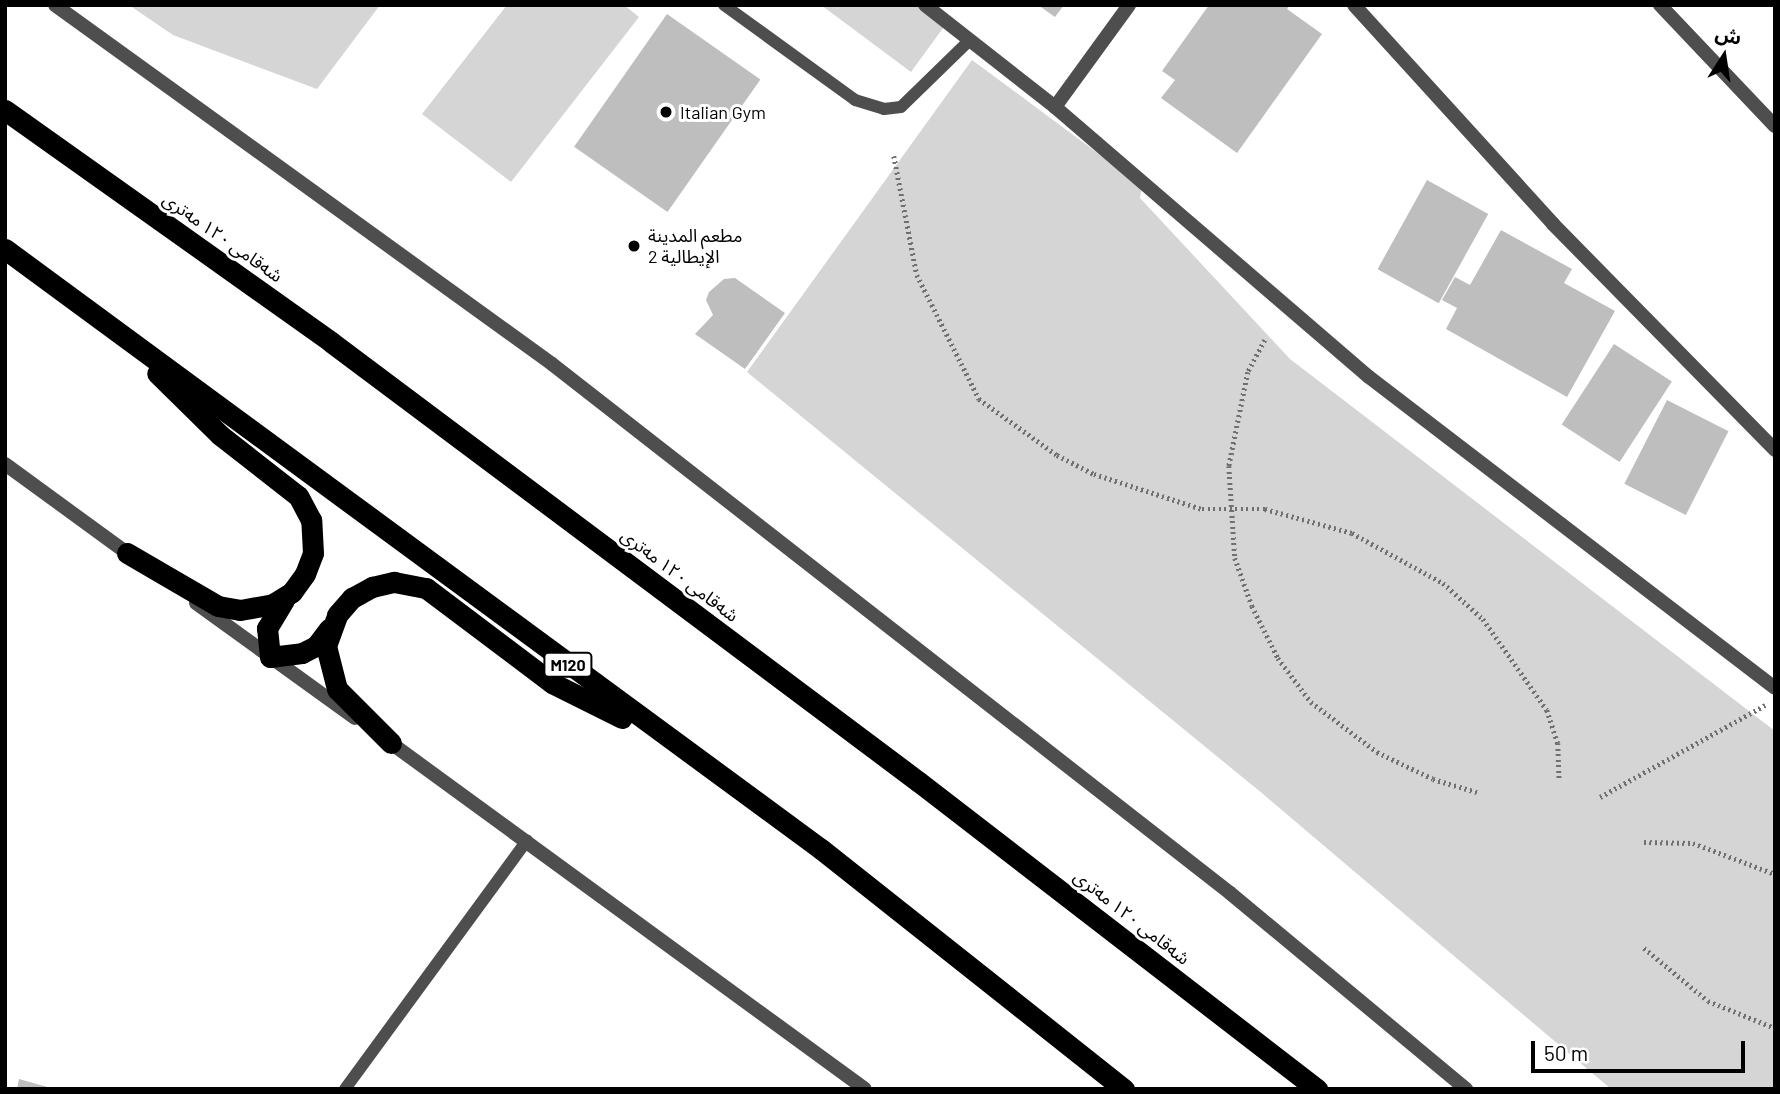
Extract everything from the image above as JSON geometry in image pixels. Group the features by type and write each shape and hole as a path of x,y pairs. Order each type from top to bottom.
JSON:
{"highway":[{"name":"شەقامی ١٢٠ مەتری","path":"5,110 342,350 919,782 1317,1089"},
{"name":"M120","path":"5,249 674,744 821,849 1124,1089"},
{"path":"103,320 219,435 298,496 311,520 314,542 310,564 269,621 266,635 270,657 309,650 352,598 372,587 394,582 426,589 552,682 674,744"},
{"path":"127,554 229,609 262,608 292,592"},
{"path":"332,624 326,646 331,679 391,743"}],"street":[{"path":"55,5 552,364 1230,893 1466,1089"},
{"path":"925,5 1055,107 1369,377 1775,688"},
{"path":"1055,107 1129,5"},
{"path":"1354,5 1553,224 1775,450"},
{"path":"1660,5 1775,127"},
{"path":"5,464 527,840 865,1089"}],"lane":[{"path":"724,5 855,100 884,109 901,107 970,40"},
{"path":"345,1089 527,840"}],"path":[{"path":"894,156 900,208 916,275 979,399 1056,455 1094,474 1202,509 1265,509 1352,533 1443,583 1483,619 1547,710 1558,743 1559,780"},
{"path":"1265,340 1248,372 1235,423 1229,509 1235,558 1252,606 1278,658 1311,702 1377,752 1433,779 1478,792"},
{"path":"1600,797 1775,699"},
{"path":"1644,842 1693,843 1775,874"},
{"path":"1644,948 1709,1001 1775,1028"}],"shaded area":[{"path":"129,5 380,5 317,89 173,35"},
{"path":"507,5 624,5 639,17 511,182 422,114"},
{"path":"821,5 920,5 946,24 911,72"},
{"path":"972,60 1142,186 1140,198 1290,359 1775,731 1775,1089 1611,1089 1263,794 747,372"}],"building":[{"path":"1038,5 1064,5 1055,17"},
{"path":"1209,5 1290,5 1287,9 1322,34 1237,153 1161,98 1175,80 1162,71"},
{"name":"Italian Gym","path":"667,14 760,79 667,212 574,147"},
{"path":"1427,180 1488,214 1439,303 1378,269"},
{"path":"1501,230 1572,269 1564,283 1615,311 1567,397 1446,329 1457,308 1442,300 1455,277 1470,285"},
{"path":"735,278 785,313 745,369 695,334 713,315 706,300 709,292 724,279"},
{"path":"1614,344 1672,382 1620,462 1562,425"},
{"path":"1667,400 1728,431 1686,515 1624,484"},
{"path":"19,1079 51,1088 51,1089 17,1089"}],"place":[{"name":"Italian Gym","path":"666,112"},
{"name":"مطعم المدينة الإيطالية 2","path":"634,246"}]}
